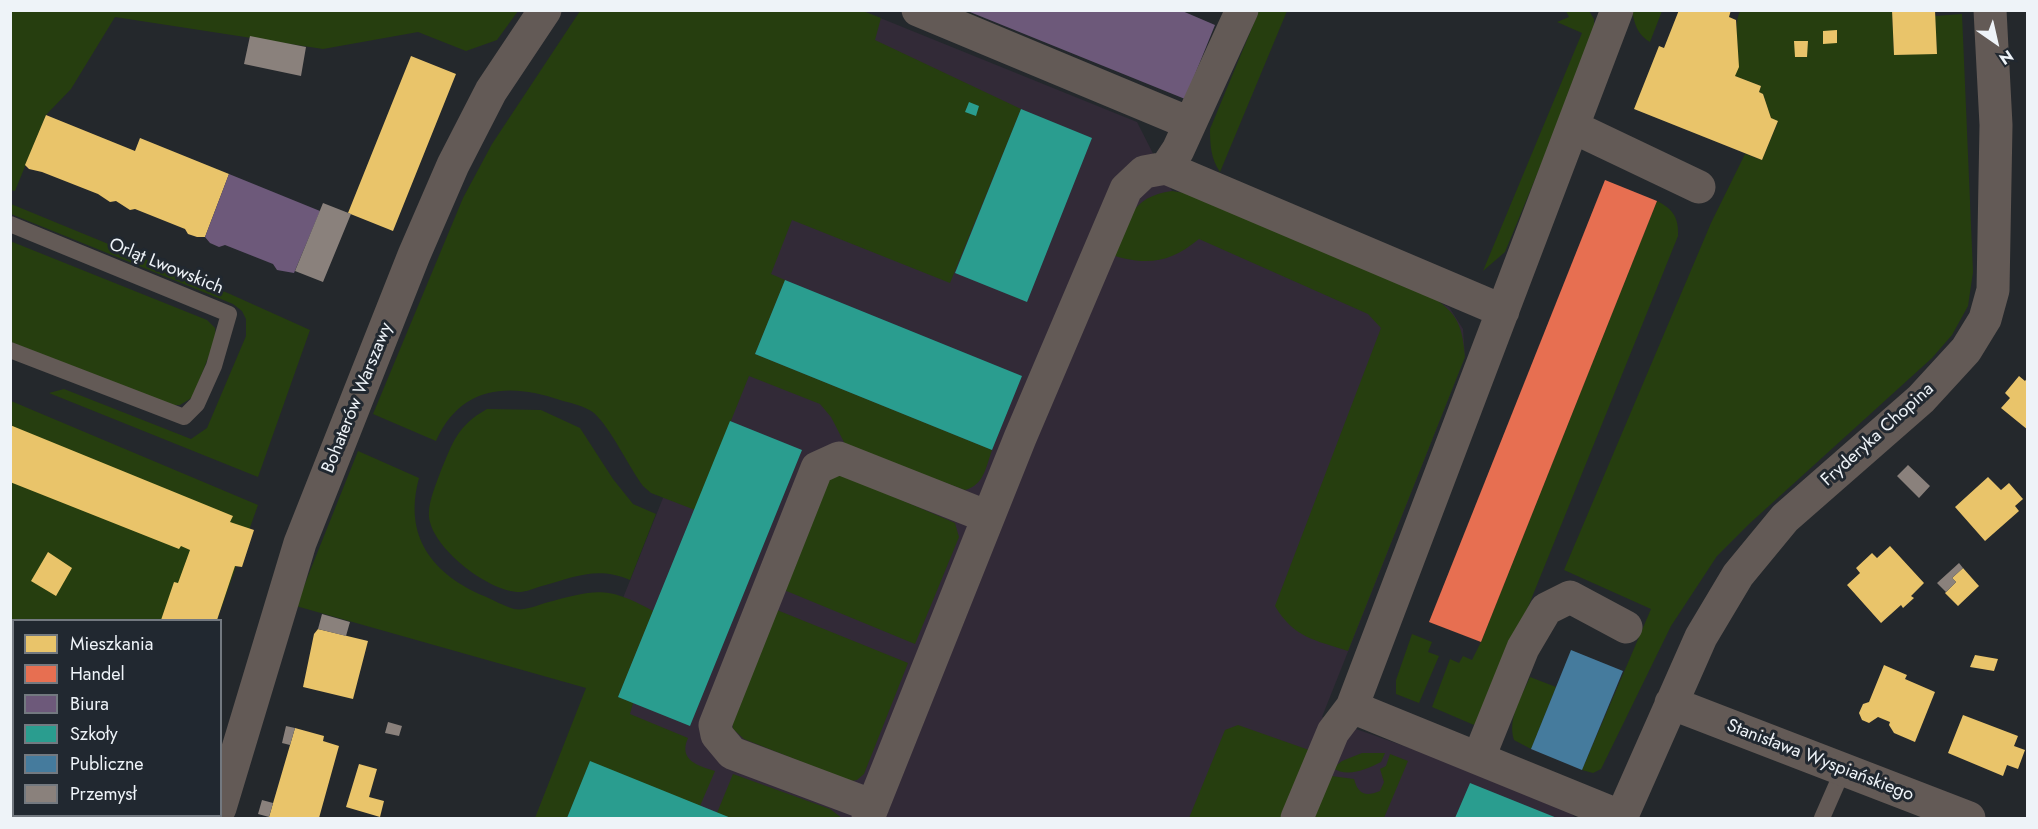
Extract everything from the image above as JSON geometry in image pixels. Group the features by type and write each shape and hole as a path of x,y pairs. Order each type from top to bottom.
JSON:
{"street":[{"name":"Bohaterów Warszawy","path":"222,801 300,543 414,255 453,165 491,91 545,10"},
{"path":"918,10 1189,123"},
{"path":"1166,168 1178,150 1242,10"},
{"path":"1297,819 1333,732 1352,707 1617,10"},
{"name":"Fryderyka Chopina","path":"1621,818 1701,637 1738,575 1785,518 1922,399 1966,350 1985,319 1993,290 1996,137 1990,10"},
{"path":"1573,127 1699,187"},
{"path":"988,517 839,458 817,468 715,725 717,735 732,753 870,812 988,517 1126,189 1144,172 1166,168 1503,311"},
{"path":"1479,757 1523,648 1546,609 1570,597 1626,627"},
{"name":"Stanisława Wyspiańskiego","path":"1671,703 1969,819"},
{"path":"1352,707 1479,757 1621,818"}],"lane":[{"name":"Orląt Lwowskich","path":"10,224 229,314 214,366 197,404 183,417 10,350"},
{"path":"1822,819 1843,770"}],"shaded area":[{"path":"863,11 1137,122 1172,191 1191,194 1449,307 1463,329 1465,357 1322,717 1427,754 1568,811 1576,818 535,818 755,268"}],"green space":[{"path":"10,11 518,11 497,40 466,51 418,32 323,49 115,17 71,89 46,115 15,191 10,190"},
{"path":"580,11 863,11 881,18 875,40 1021,109 950,283 792,220 771,274 785,280 755,354 992,450 983,474 976,484 965,490 846,446 831,417 820,404 749,376 695,510 651,493 643,486 613,437 594,413 541,394 505,391 488,393 472,399 458,409 446,423 436,441 373,414 463,198 492,144"},
{"path":"1259,11 1287,11 1220,172 1212,152 1210,129"},
{"path":"1566,11 1589,11 1594,19 1594,36 1505,252 1483,271 1582,33 1557,22 1569,17"},
{"path":"1632,11 1662,11 1650,42 1637,29"},
{"path":"1740,11 1892,11 1894,55 1937,53 1935,16 1962,14 1973,272 1968,306 1952,335 1932,358 1749,524 1717,556 1671,626 1601,769 1593,773 1582,770 1651,609 1564,570 1711,223 1745,154 1762,160 1778,122 1771,118 1763,94 1759,92 1761,86 1735,76"},
{"path":"1172,191 1191,194 1425,292 1456,318 1462,334 1465,357 1348,651 1306,636 1290,625 1275,606 1381,328 1368,314 1199,239 1178,253 1158,260 1136,261 1112,255 1127,221 1139,205 1158,194"},
{"path":"1657,201 1674,215 1678,236 1488,706 1474,725 1432,707 1450,659 1459,663 1463,656 1472,660 1481,642"},
{"path":"11,204 230,294 310,330 258,477 49,393 64,389 191,439 207,428 246,336 246,319 242,311 233,304 11,214"},
{"path":"10,241 207,320 215,328 216,337 193,397 180,405 166,405 11,342"},
{"path":"11,401 258,505 217,619 12,619 12,817 146,817 11,818"},
{"path":"487,409 541,410 580,428 613,479 633,504 656,514 630,580 607,574 586,574 520,592 494,585 453,557 435,533 430,522 430,504 440,473 457,436 469,422"},
{"path":"358,451 419,478 415,499 415,518 419,535 426,551 436,564 466,587 514,609 525,609 577,595 600,592 623,597 653,611 618,697 633,703 630,714 688,738 686,752 691,761 715,771 700,806 590,762 567,818 535,818 586,688 296,606"},
{"path":"843,475 955,523 959,537 915,644 784,590 827,482 833,477"},
{"path":"777,610 908,663 864,774 857,780 850,781 744,739 733,729 732,720"},
{"path":"1412,634 1432,642 1428,652 1439,656 1419,703 1396,694 1396,680"},
{"path":"1530,677 1556,687 1531,749 1514,740 1512,732 1516,707"},
{"path":"1238,725 1309,750 1281,818 1189,818 1225,730"},
{"path":"1362,753 1385,753 1381,762 1363,770 1344,772 1333,768 1342,761"},
{"path":"1390,754 1408,761 1384,818 1313,818 1331,776 1354,779 1360,791 1366,794 1380,791 1384,782 1380,769 1386,766"},
{"path":"733,774 830,809 842,818 731,818 717,813"}],"building: Mieszkania":[{"path":"1679,10 1731,10 1729,17 1736,20 1739,67 1735,76 1761,86 1759,92 1763,94 1771,118 1778,121 1762,160 1634,109 1659,46 1664,48"},
{"path":"1892,10 1935,10 1937,54 1894,55"},
{"path":"1837,30 1837,43 1823,44 1823,31"},
{"path":"1794,41 1808,41 1807,57 1795,57"},
{"path":"411,56 456,74 393,231 348,213"},
{"path":"46,115 135,151 140,138 229,174 205,237 188,234 185,229 135,209 130,210 116,201 110,202 98,194 29,169 25,165"},
{"path":"2019,376 2025,381 2028,377 2028,430 2001,408 2010,398 2005,393"},
{"path":"10,425 233,516 230,522 254,530 242,567 235,566 217,619 161,619 174,582 178,583 190,550 181,546 179,549 10,482"},
{"path":"1988,477 2001,490 2009,483 2023,499 2015,506 2019,511 1985,541 1955,507"},
{"path":"1890,546 1924,583 1911,596 1914,598 1903,608 1901,605 1881,623 1847,585 1860,573 1856,568 1872,553 1877,558"},
{"path":"48,552 72,568 56,596 31,581"},
{"path":"1963,568 1979,586 1958,606 1945,593 1956,582 1952,578"},
{"path":"318,629 368,641 353,699 303,687 314,634"},
{"path":"1975,655 1998,659 1994,671 1970,667"},
{"path":"1884,665 1907,675 1905,679 1935,692 1915,742 1894,733 1889,725 1890,722 1878,717 1869,723 1862,720 1859,713 1863,704 1869,702"},
{"path":"1963,715 2018,736 2014,746 2025,750 2018,769 2007,765 2003,776 1948,753"},
{"path":"295,728 324,736 323,741 339,746 319,818 269,817"},
{"path":"359,764 377,769 369,797 384,801 380,817 346,807"},
{"path":"138,817 190,817 189,818"}],"building: Handel":[{"path":"1605,180 1657,201 1481,642 1429,622"}],"building: Biura":[{"path":"965,10 1180,10 1215,25 1185,99"},
{"path":"229,174 320,211 294,273 277,270 273,264 225,245 219,247 210,243 205,237"}],"building: Szkoły":[{"path":"969,102 979,106 976,116 965,112"},
{"path":"1021,109 1092,138 1027,302 955,273"},
{"path":"785,280 1022,376 992,450 755,354"},
{"path":"730,421 802,450 690,726 618,697"},
{"path":"590,761 731,818 567,818"},
{"path":"1470,783 1557,818 1455,818"}],"building: Publiczne":[{"path":"1571,650 1623,671 1582,770 1531,749"}],"building: Przemysł":[{"path":"250,36 306,47 301,76 244,64"},
{"path":"323,203 351,214 323,282 295,271"},
{"path":"1908,465 1930,486 1919,498 1897,476"},
{"path":"1959,563 1963,568 1952,578 1956,582 1946,592 1937,583"},
{"path":"322,614 350,622 346,636 318,629"},
{"path":"388,722 402,726 399,736 385,733"},
{"path":"286,726 295,728 290,745 282,743"},
{"path":"262,800 273,803 269,817 258,814"},
{"path":"62,817 66,818 31,818"}]}
